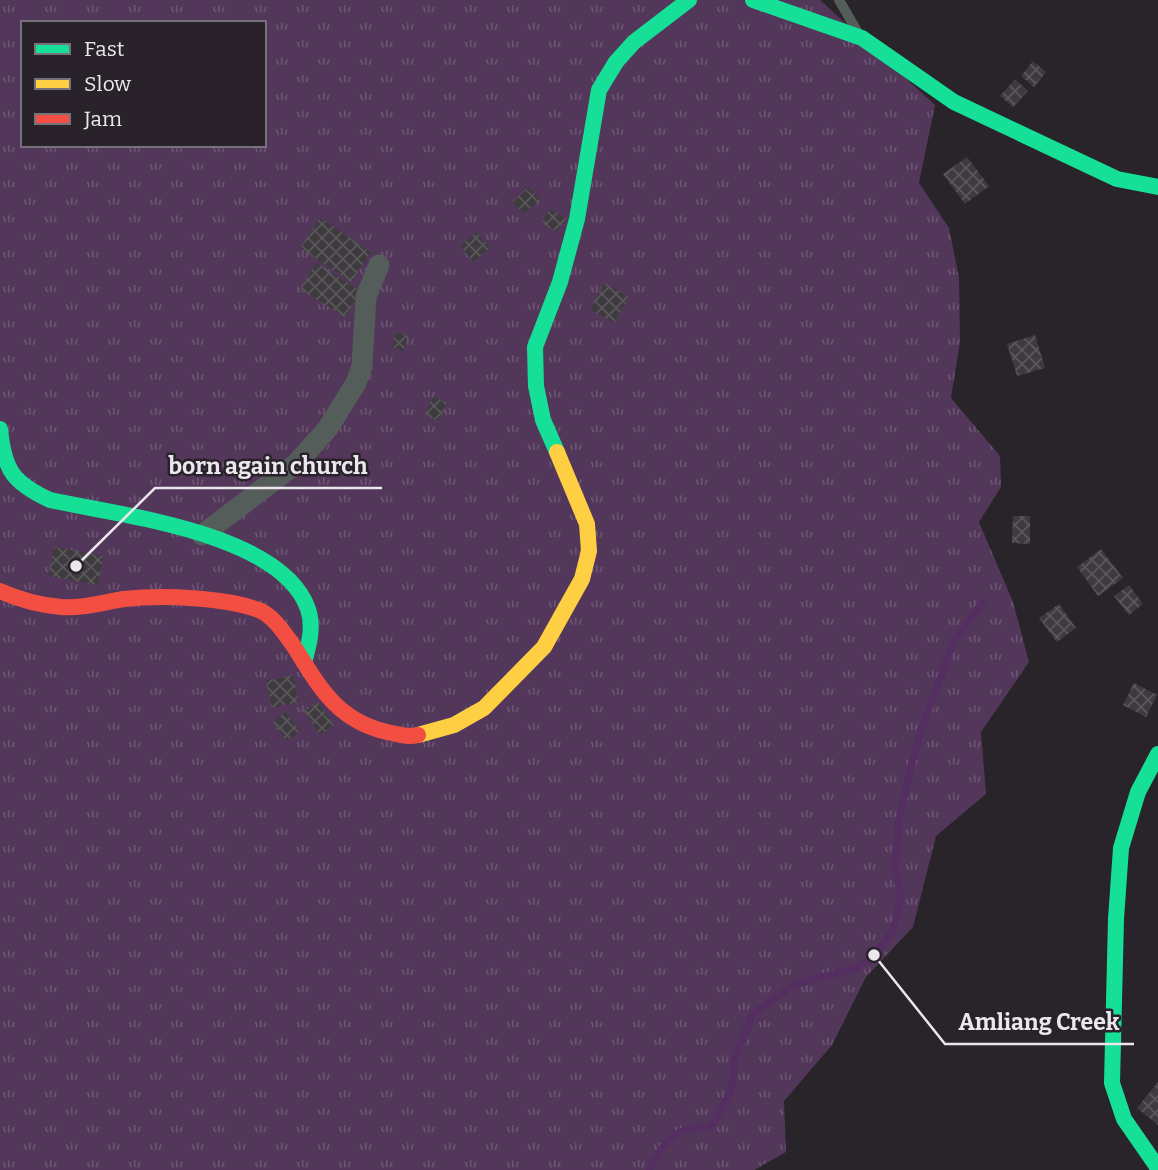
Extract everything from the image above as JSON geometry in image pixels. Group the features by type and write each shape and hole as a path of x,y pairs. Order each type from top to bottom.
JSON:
{"street":[{"path":"0,591 22,601 64,608 126,599 171,597 240,605 263,612 280,626 326,697 354,718 376,729 410,737 454,725 484,708 544,647 582,579 589,551 587,524 543,420 536,386 535,348 560,282 577,219 598,90 616,62 634,42 689,0"},
{"path":"753,0 862,38 954,102 1117,179 1158,187"},
{"path":"202,535 297,463 328,428 356,383 362,366 366,297 379,265"},
{"path":"0,429 5,464 19,482 34,493 50,500 202,535 246,549 272,566 291,581 303,598 312,635 304,662"},
{"path":"1158,754 1138,792 1121,848 1112,1022 1112,1083 1124,1120 1158,1168"}],"lane":[{"path":"839,0 862,38"}],"green space":[{"path":"0,0 820,0 935,105 919,183 949,228 959,278 960,342 951,398 1000,456 1001,487 979,522 1013,602 1029,662 981,732 986,794 936,836 913,927 866,977 832,1045 784,1101 786,1152 754,1170 0,1170"}],"building":[{"path":"1033,61 1046,72 1034,87 1021,76"},
{"path":"1015,79 1028,91 1013,107 1000,96"},
{"path":"967,157 989,186 965,204 943,174"},
{"path":"528,187 540,199 524,214 512,202"},
{"path":"550,209 566,218 557,232 542,223"},
{"path":"320,218 371,252 351,282 300,248"},
{"path":"477,232 490,248 473,262 460,246"},
{"path":"316,263 361,291 345,317 300,289"},
{"path":"604,283 629,297 614,323 590,309"},
{"path":"396,332 408,336 403,351 392,347"},
{"path":"1035,335 1045,368 1017,376 1007,344"},
{"path":"433,397 447,403 438,421 425,414"},
{"path":"1013,516 1030,516 1030,544 1012,543"},
{"path":"54,547 103,556 98,585 49,576"},
{"path":"1101,549 1123,578 1098,596 1077,567"},
{"path":"1129,585 1143,604 1129,615 1114,596"},
{"path":"1059,604 1076,628 1057,642 1039,618"},
{"path":"293,675 298,702 272,707 266,681"},
{"path":"1134,683 1157,695 1146,717 1123,705"},
{"path":"318,702 334,725 320,735 304,711"},
{"path":"286,712 300,731 287,741 273,722"},
{"path":"1158,1082 1158,1125 1137,1108"}],"waterway":[{"path":"649,1170 666,1143 679,1132 711,1127 731,1092 735,1057 753,1014 795,984 856,968 874,955 893,931 901,899 895,868 899,821 912,763 954,641 982,603"}],"traffic: fast":[{"path":"557,452 543,420 536,386 535,347 560,282 577,219 599,90 616,62 634,42 689,0"},
{"path":"753,0 862,38 954,102 1117,179 1158,187"},
{"path":"0,429 4,455 13,474 37,494 50,500 155,521 195,532 233,545 266,562 292,583 308,609 311,629 304,662"},
{"path":"1158,754 1138,792 1121,848 1116,919 1112,1083 1124,1119 1158,1168"}],"traffic: slow":[{"path":"418,735 454,725 484,708 544,647 582,579 589,551 587,524 557,452"}],"traffic: jam":[{"path":"0,591 30,602 61,607 156,597 212,600 247,606 261,611 279,626 321,687 342,710 354,719 387,732 418,735"}],"place":[{"name":"born again church","path":"76,566"},
{"name":"Amliang Creek","path":"874,955"}]}
